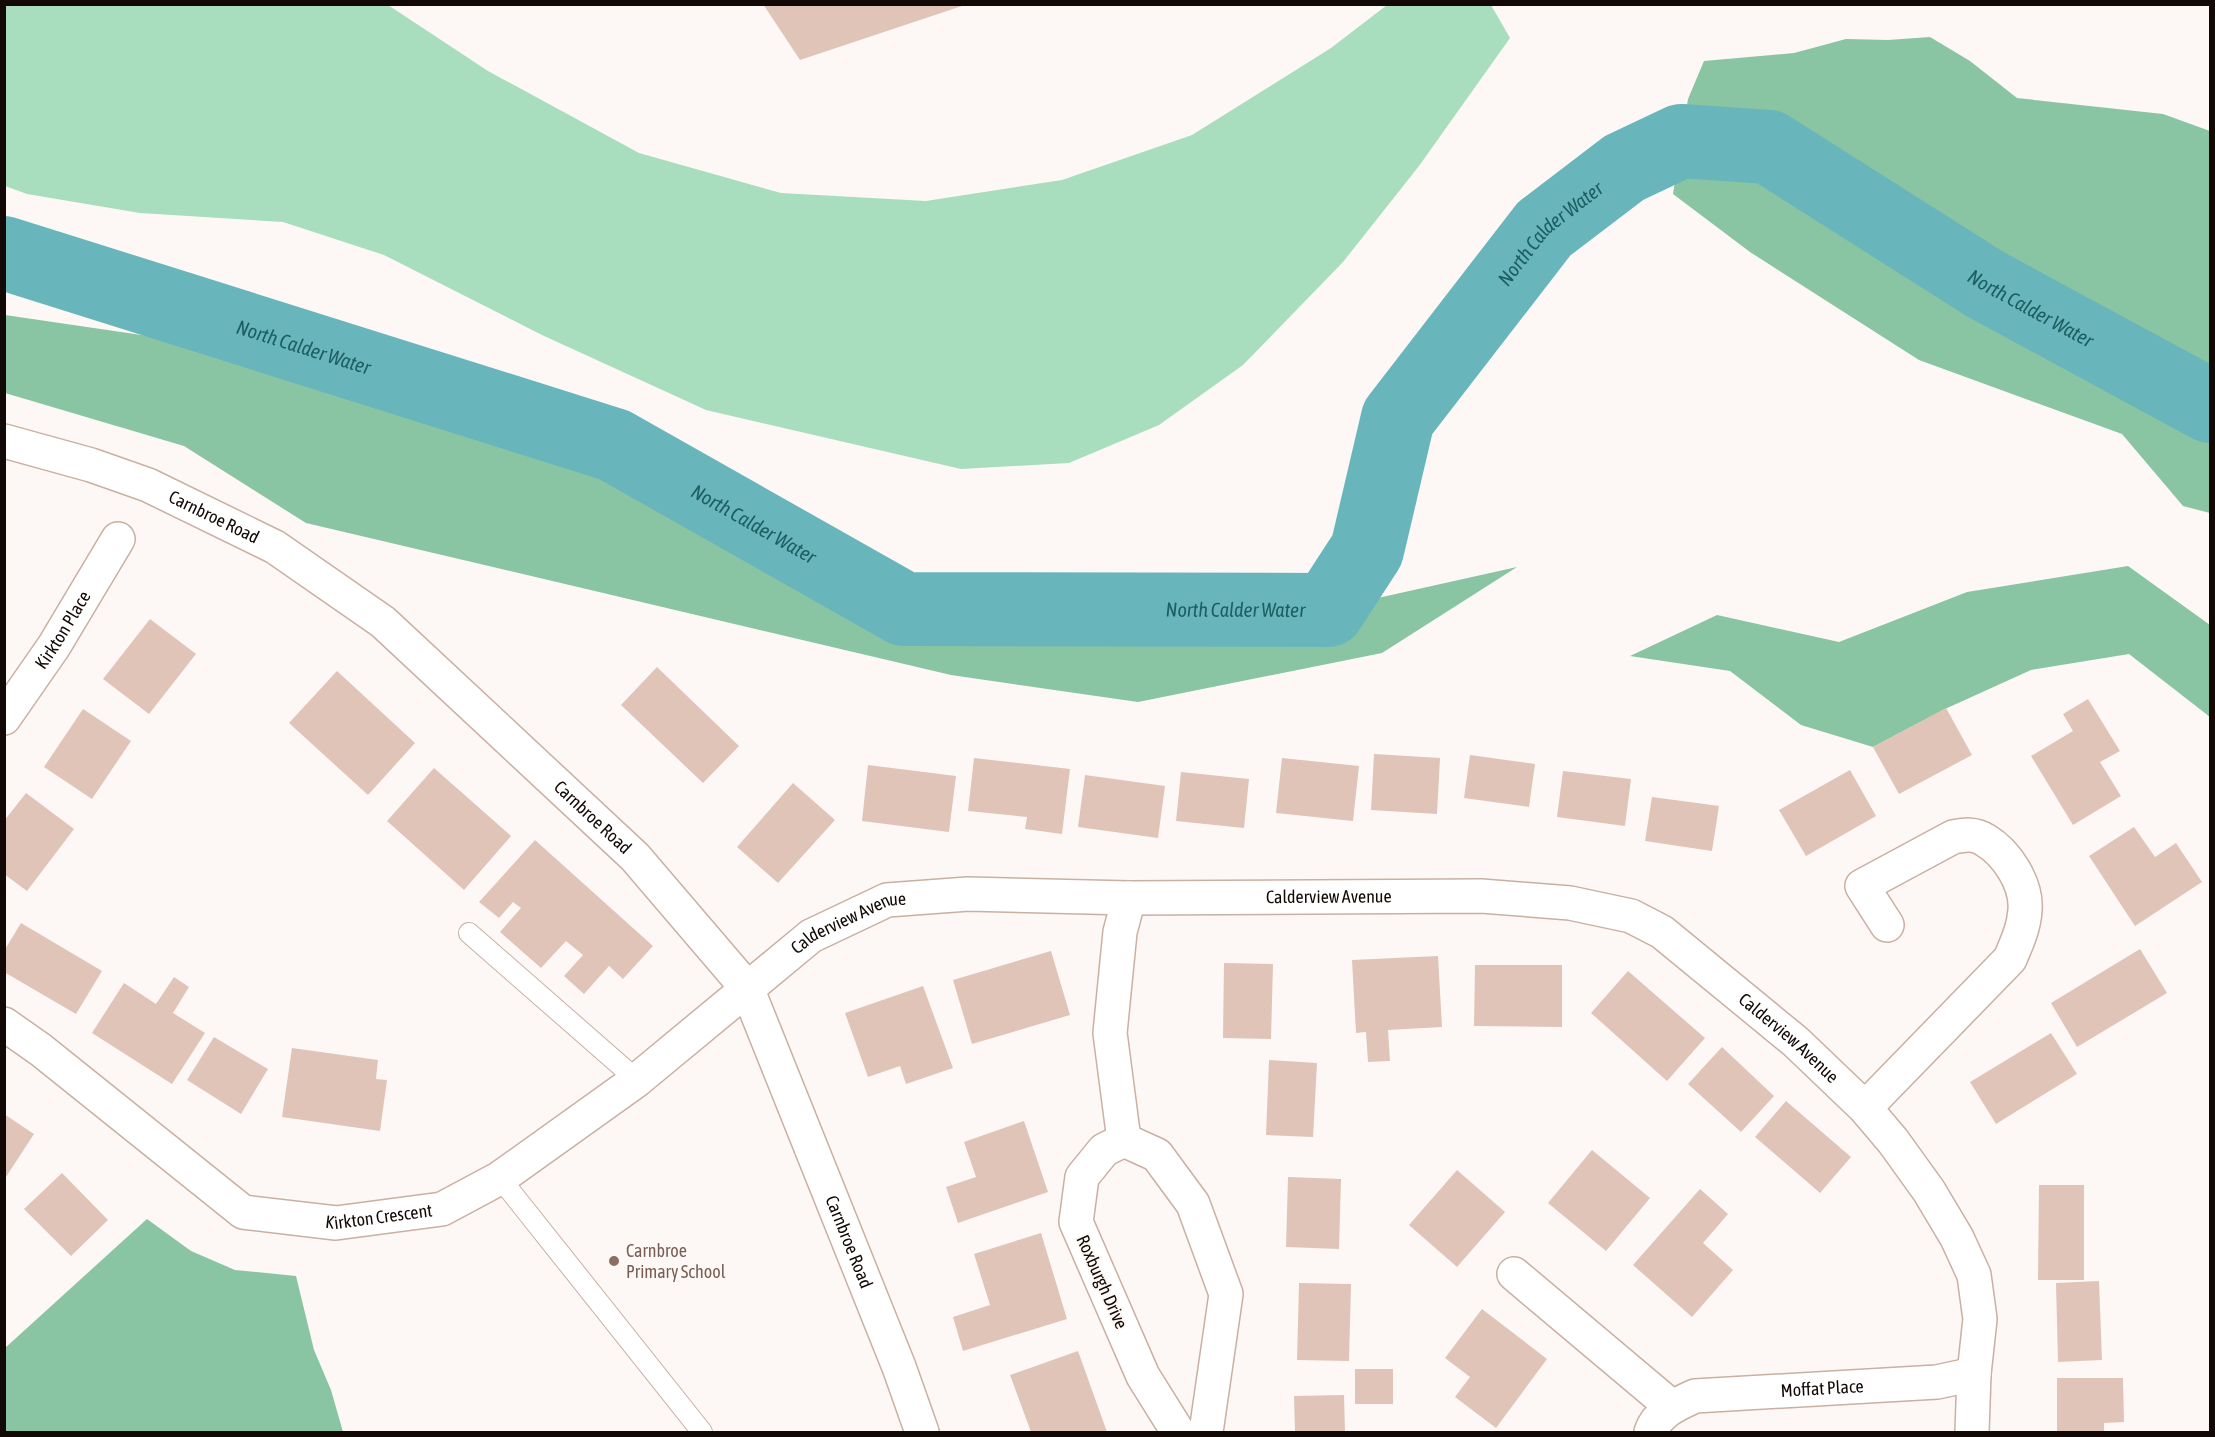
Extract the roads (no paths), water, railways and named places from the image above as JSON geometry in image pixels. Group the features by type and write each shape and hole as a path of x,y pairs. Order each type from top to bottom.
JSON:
{"street":[{"name":"Carnbroe Road","path":"4,441 91,465 148,485 275,547 383,622 635,857 747,988 899,1367 922,1432"},
{"name":"Kirkton Place","path":"4,718 54,646 118,539"},
{"path":"1865,1108 2010,959 2021,934 2025,908 2020,881 2004,857 1984,839 1969,834 1953,837 1862,886 1887,925"},
{"name":"Calderview Avenue","path":"747,988 811,936 887,900 968,894 1129,898 1481,896 1570,903 1631,916 1662,932 1787,1035 1865,1108 1893,1141 1929,1191 1957,1238 1974,1275 1980,1319 1974,1374 1972,1432"},
{"path":"1129,898 1120,932 1110,1033 1124,1140 1157,1155 1193,1204 1226,1294 1206,1432"},
{"name":"Kirkton Crescent","path":"4,1024 41,1050 243,1212 336,1224 442,1209 500,1178 637,1080 747,988"},
{"name":"Roxburgh Drive","path":"1124,1140 1104,1150 1082,1177 1076,1222 1143,1376 1178,1432"},
{"path":"1514,1274 1671,1407"},
{"name":"Moffat Place","path":"1651,1432 1654,1424 1671,1407 1695,1396 1937,1382 1974,1374"}],"lane":[{"path":"469,933 637,1080"},
{"path":"500,1178 702,1432"}],"waterway":[{"name":"North Calder Water","path":"4,253 614,445 904,609 1328,610 1367,550 1398,418 1544,229 1624,168 1681,141 1769,147 1985,284 2210,406"}],"place":[{"name":"Carnbroe Primary School","path":"614,1261"}]}
